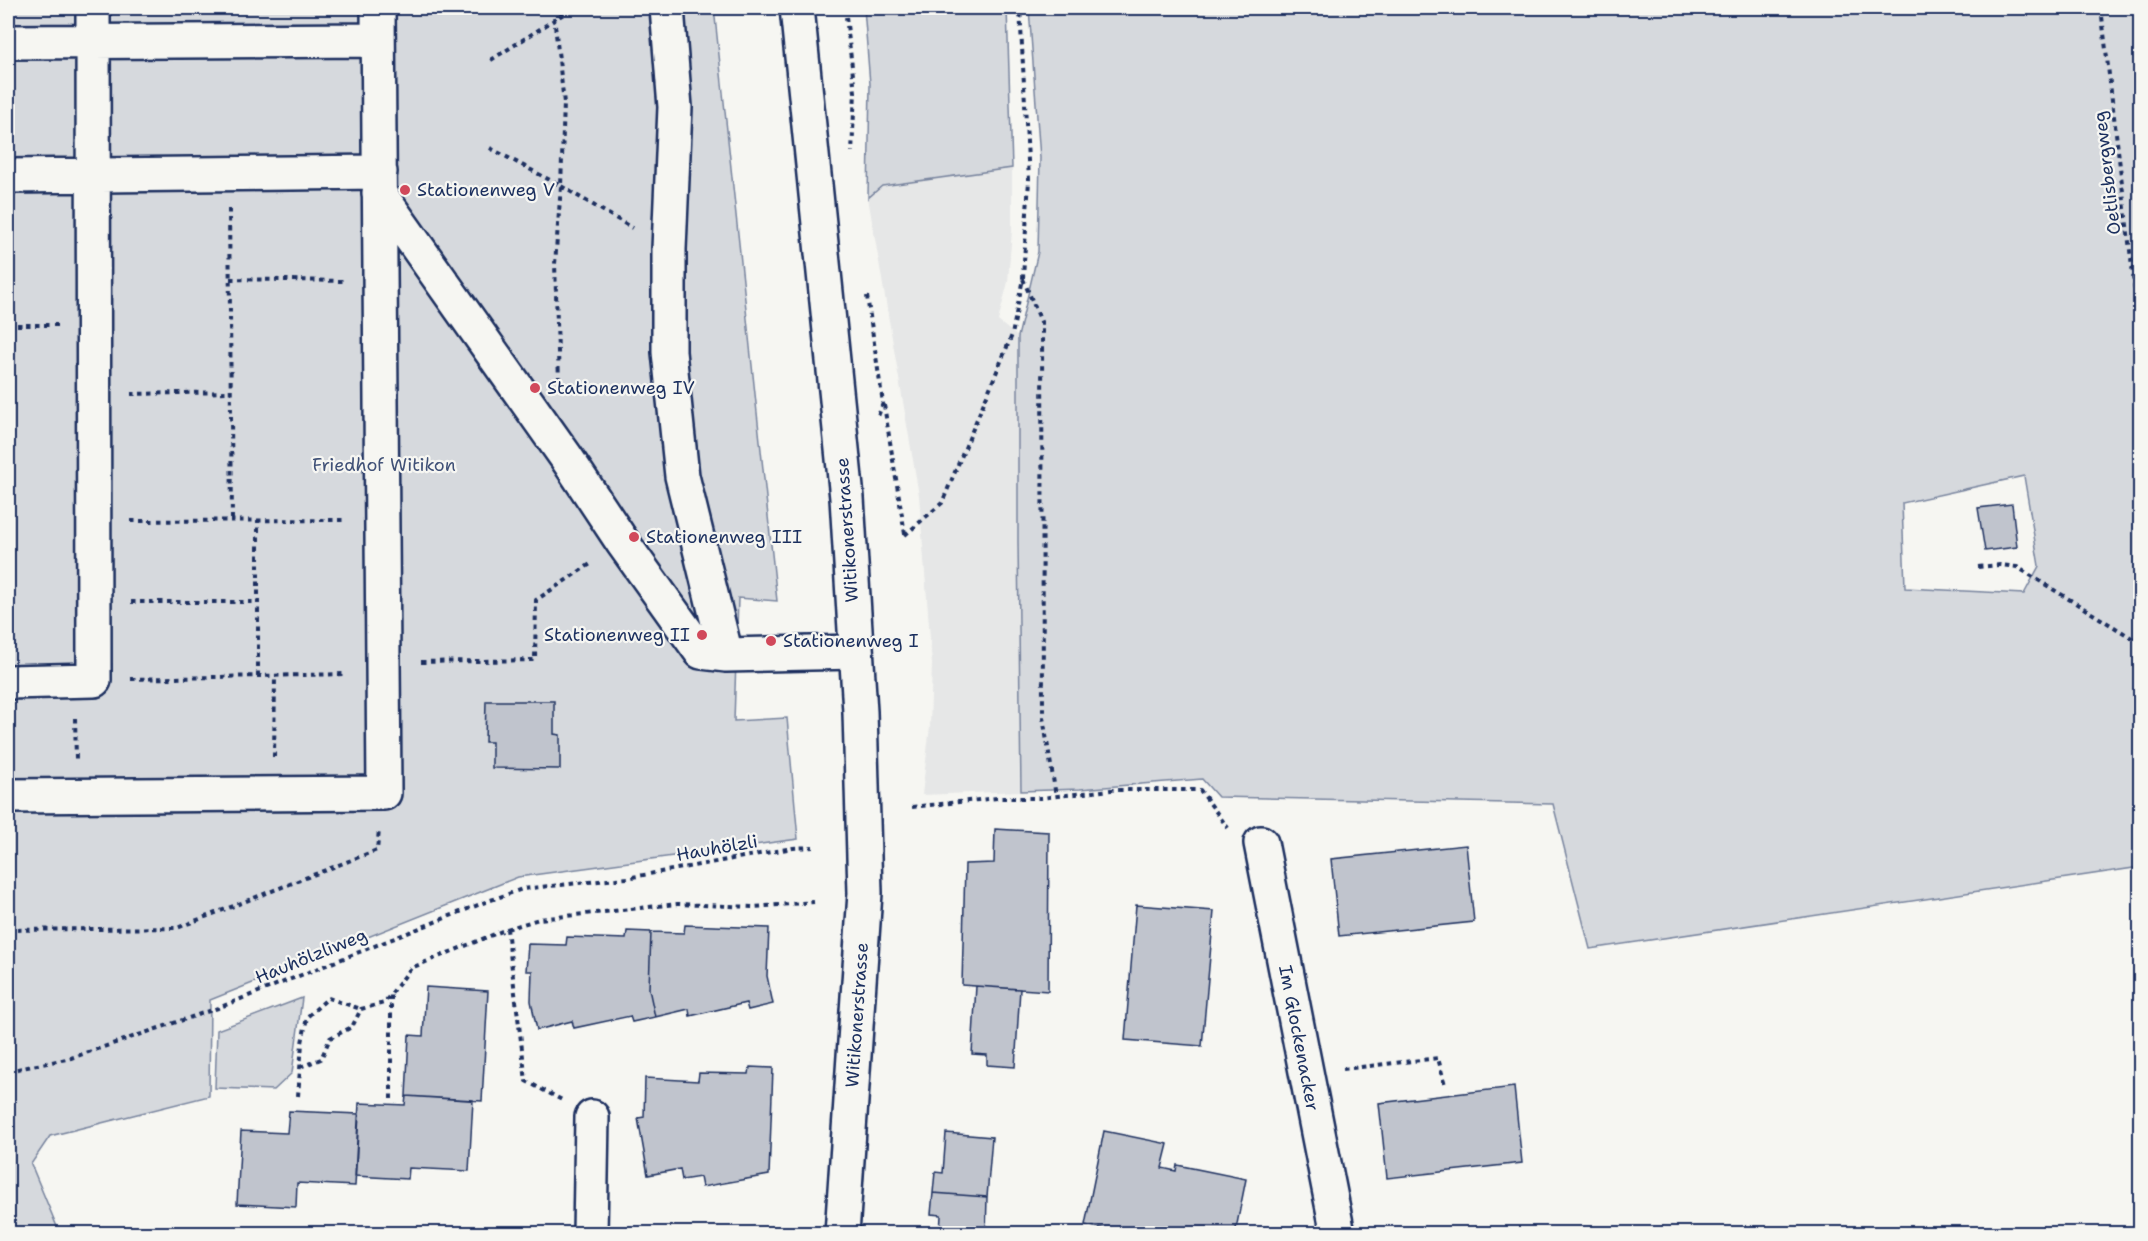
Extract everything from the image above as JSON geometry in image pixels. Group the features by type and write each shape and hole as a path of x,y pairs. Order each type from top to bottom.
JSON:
{"main road":[{"path":"8,682 85,680 94,602 93,8"},
{"path":"8,796 384,793 378,8"},
{"path":"667,8 675,107 669,249 669,352 682,476 726,655"},
{"name":"Witikonerstrasse","path":"797,8 844,474 860,712 865,893 842,1233"},
{"path":"8,42 378,40"},
{"path":"8,176 228,173 380,182"},
{"path":"380,182 623,543 701,652 726,655 856,652"},
{"name":"Im Glockenacker","path":"1261,843 1338,1233"},
{"path":"590,1233 592,1117"}],"path":[{"path":"553,8 564,103 555,264 560,387"},
{"path":"491,60 573,8"},
{"path":"883,403 905,535 942,503 1012,334 1023,278 1029,180 1020,8"},
{"name":"Oetlisbergweg","path":"2101,8 2140,334"},
{"path":"490,148 669,249"},
{"path":"228,173 232,520"},
{"path":"1023,278 1042,324 1043,717 1056,796"},
{"path":"230,279 380,281"},
{"path":"8,325 94,326"},
{"path":"94,394 231,392"},
{"path":"258,520 258,676"},
{"path":"94,522 382,520"},
{"path":"76,795 85,680 275,676 535,660 536,600 623,543"},
{"path":"1978,567 2000,565 2017,567 2140,643"},
{"path":"94,602 258,602"},
{"path":"274,794 275,676"},
{"path":"912,807 1111,790 1200,790 1225,827"},
{"path":"8,930 177,928 377,850 384,793"},
{"name":"Hauhölzli","path":"627,878 813,847"},
{"name":"Hauhölzliweg","path":"8,1071 71,1058 218,1008 522,889 627,878"},
{"path":"298,1096 302,1043 308,1017 328,998 361,1009 384,1003 411,968 507,929 539,919 677,904 754,907 814,902"},
{"path":"507,929 526,1081 592,1117"},
{"path":"390,1099 391,994"},
{"path":"300,1067 321,1059 330,1038 352,1028 361,1009"},
{"path":"1306,1073 1438,1058 1445,1084"}],"shaded area":[{"path":"1012,168 1012,230 1008,282 998,321 1018,337 1021,791 922,795 930,726 932,664 919,495 868,198 882,186"}],"green space":[{"name":"Friedhof Witikon","path":"8,8 714,8 777,601 738,598 734,721 787,718 798,839 518,877 210,1000 209,1096 50,1136 31,1164 60,1234 8,1233"},
{"path":"864,8 1007,8 1012,168 882,186 868,198 870,84"},
{"path":"1029,8 2140,8 2140,867 1590,949 1553,804 1218,797 1202,779 1080,789 1021,791 1018,337 1038,252 1040,158","holes":["2024,476 2039,566 2024,594 1905,588 1902,503"]},
{"path":"302,998 292,1073 274,1090 215,1088 217,1030"}],"building":[{"path":"2012,504 2017,547 1985,551 1978,508"},
{"path":"486,701 554,701 554,734 560,735 560,769 492,768 492,742 485,742"},
{"path":"995,829 1049,832 1048,991 962,985 965,864 994,863"},
{"path":"1466,845 1474,922 1339,936 1331,859"},
{"path":"1136,905 1214,911 1202,1046 1125,1040"},
{"path":"685,925 769,928 767,976 773,1004 748,1010 746,1003 690,1016 689,1009 655,1017 649,989 651,932 684,933"},
{"path":"627,931 651,932 649,989 655,1017 632,1022 630,1016 574,1028 572,1021 537,1030 531,1001 532,971 526,971 528,944 566,945 567,937 626,939"},
{"path":"976,986 1020,989 1015,1067 987,1065 987,1055 972,1054"},
{"path":"426,987 488,991 482,1101 406,1096 409,1035 423,1036"},
{"path":"750,1067 773,1068 769,1175 702,1187 700,1177 682,1180 680,1169 648,1175 638,1118 644,1117 645,1078 698,1081 699,1073 749,1074"},
{"path":"1514,1087 1522,1163 1387,1178 1379,1103"},
{"path":"406,1096 473,1100 469,1171 409,1168 408,1179 355,1176 359,1103 405,1105"},
{"path":"289,1111 359,1114 355,1186 297,1183 296,1207 237,1204 241,1131 287,1133"},
{"path":"1104,1131 1168,1144 1162,1168 1176,1171 1177,1165 1246,1179 1235,1234 1128,1234 1085,1225"},
{"path":"946,1133 992,1137 987,1197 933,1193 935,1172 943,1173"},
{"path":"933,1193 987,1197 986,1234 940,1234 941,1215 931,1214"}],"place":[{"name":"Stationenweg V","path":"405,190"},
{"name":"Stationenweg IV","path":"535,388"},
{"name":"Stationenweg III","path":"634,537"},
{"name":"Stationenweg II","path":"702,635"},
{"name":"Stationenweg I","path":"771,641"}]}
